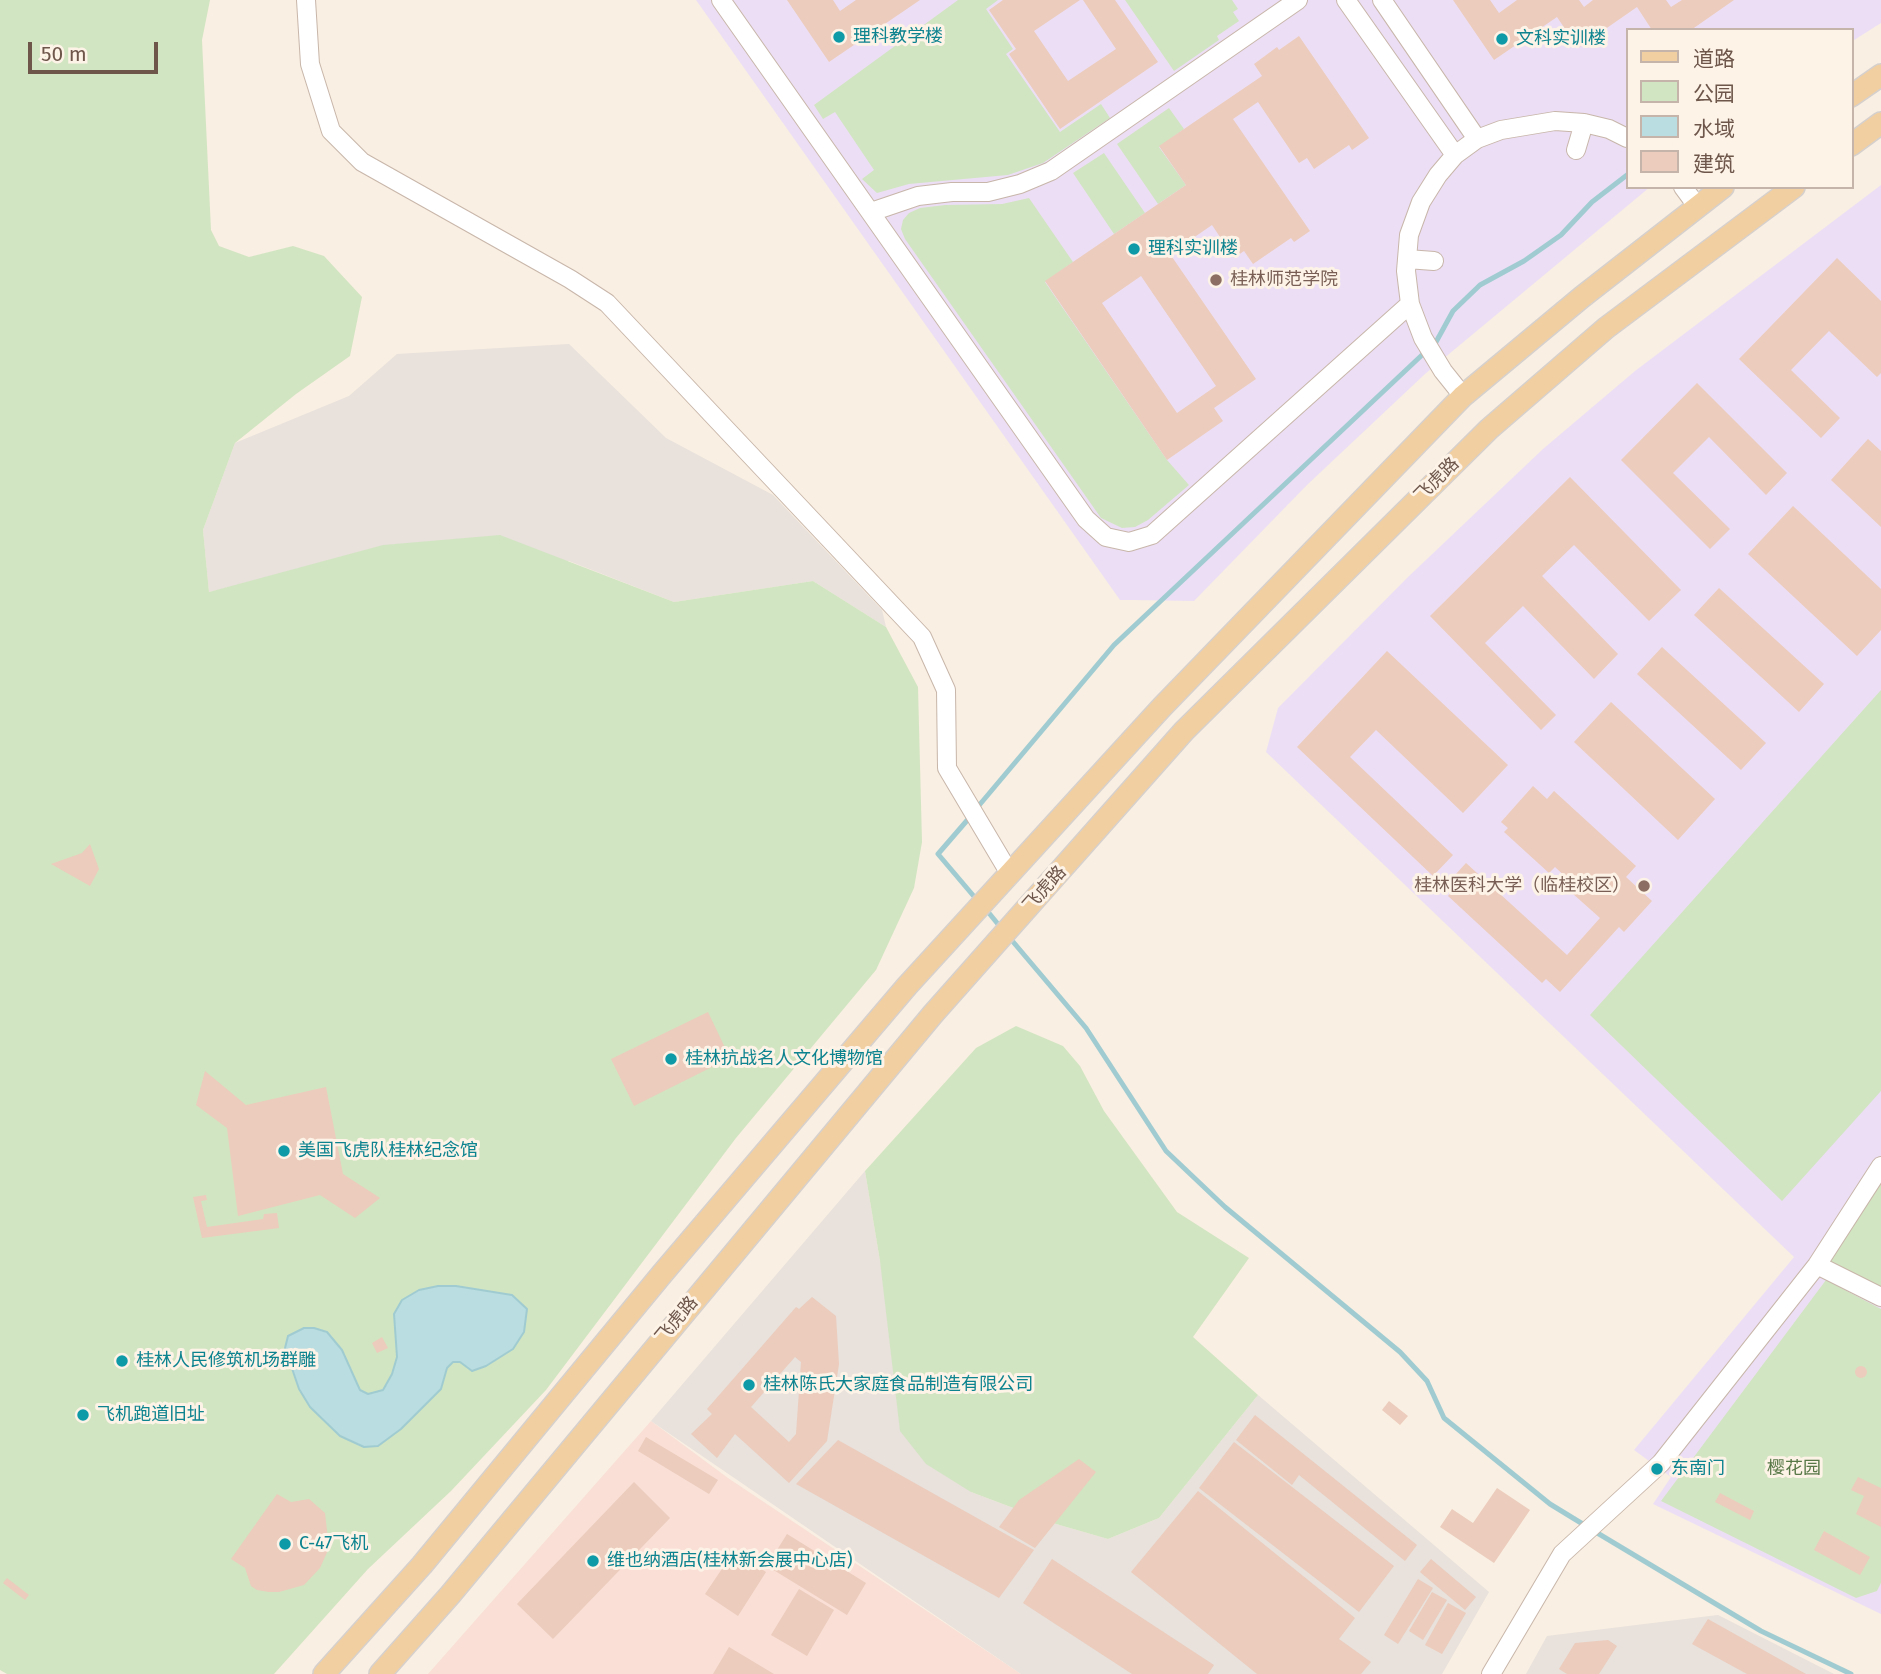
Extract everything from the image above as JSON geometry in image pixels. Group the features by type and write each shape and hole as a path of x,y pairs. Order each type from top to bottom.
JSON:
{"main road":[{"path":"1853,95 1881,75"},
{"path":"1853,144 1881,123"},
{"name":"飞虎路","path":"324,1674 422,1564 662,1274 907,986 1162,707 1463,396 1583,296 1720,189"},
{"name":"飞虎路","path":"380,1674 933,1014 1184,731 1489,429 1606,328 1791,189"}],"street":[{"path":"306,0 310,64 331,131 362,162 570,279 607,303 922,637 946,690 947,768 1010,874"},
{"path":"721,0 1086,519 1106,537 1129,542 1152,535 1410,304"},
{"path":"872,212 918,196 988,192 1020,184 1051,171 1298,0"},
{"path":"1346,0 1455,155"},
{"path":"1382,0 1477,139"},
{"path":"1463,396 1443,371 1423,338 1410,304 1406,271 1409,235 1421,202 1438,175 1455,155 1477,139 1527,124 1555,121 1584,123 1609,129 1626,138"},
{"path":"1576,150 1584,123"},
{"path":"1685,189 1698,206"},
{"path":"1407,259 1434,261"},
{"path":"1491,1674 1562,1554 1661,1463 1817,1265 1881,1166"},
{"path":"1817,1265 1881,1297"}],"shaded area":[{"name":"桂林师范学院","path":"696,0 1881,0 1881,23 1853,41 1853,28 1626,28 1626,189 1648,189 1425,374 1307,485 1194,601 1120,600"},
{"name":"桂林医科大学（临桂校区）","path":"1881,185 1881,1614 1653,1504 1671,1477 1634,1450 1794,1257 1266,752 1278,708 1408,577 1543,449 1635,371"},
{"path":"569,344 666,438 773,495 882,610 886,627 813,581 674,602 569,561 259,580 209,592 203,530 235,443 349,396 397,354"},
{"path":"865,1171 880,1261 971,1492 1056,1524 1108,1539 1159,1518 1258,1395 1489,1592 1442,1674 1021,1674 651,1421"},
{"path":"651,1421 728,1478 1021,1674 428,1674"},
{"path":"1718,1615 1834,1674 1526,1674 1547,1636"}],"green space":[{"path":"0,0 210,0 202,40 211,230 219,246 249,257 293,246 324,256 362,297 350,356 296,394 235,443 203,530 209,592 383,545 500,535 674,602 813,581 886,627 918,687 922,842 914,888 876,970 736,1138 546,1390 451,1491 368,1569 274,1674 7,1674 0,1670"},
{"path":"958,0 998,0 986,9 1013,49 1006,54 1060,132 1101,104 1110,118 1043,163 1008,175 909,184 877,193 862,179 874,170 835,112 823,119 814,105"},
{"path":"1125,0 1232,0 1238,9 1233,12 1239,21 1217,36 1219,40 1174,71"},
{"path":"1169,108 1184,129 1159,147 1186,185 1158,204 1117,144"},
{"path":"1104,153 1145,213 1114,234 1073,173"},
{"path":"1029,198 1073,262 1045,282 1167,460 1189,485 1148,520 1135,527 1122,528 1101,518 905,239 901,229 903,220 909,213 920,208 1002,204"},
{"path":"1881,690 1881,1091 1782,1201 1590,1015"},
{"path":"1016,1026 1063,1046 1080,1066 1104,1111 1177,1212 1249,1258 1193,1337 1258,1395 1159,1518 1108,1539 1056,1524 971,1492 926,1464 900,1431 880,1261 865,1171 976,1048"},
{"path":"1881,1166 1881,1297 1817,1265"},
{"name":"樱花园","path":"1826,1280 1881,1309 1881,1583 1877,1591 1856,1598 1661,1501"}],"water":[{"path":"456,1286 512,1295 527,1309 524,1332 513,1349 486,1366 472,1371 460,1362 453,1362 447,1368 441,1389 401,1429 378,1446 364,1447 340,1436 310,1407 299,1389 285,1348 288,1336 304,1328 327,1332 342,1350 360,1390 368,1394 383,1390 397,1357 394,1314 402,1300 419,1290"}],"building":[{"name":"理科教学楼","path":"787,0 833,0 840,11 856,0 920,0 829,62"},
{"path":"1003,0 1080,0 1034,31 1068,81 1116,49 1083,0 1115,0 1158,62 1060,129 1009,54 1016,49 989,10"},
{"name":"文科实训楼","path":"1453,0 1490,0 1499,13 1517,0 1579,0 1584,7 1593,0 1666,0 1671,7 1682,0 1734,0 1694,28 1651,28 1637,7 1578,48 1557,17 1494,60"},
{"name":"理科实训楼","path":"1299,36 1369,138 1352,150 1349,145 1314,169 1307,158 1299,163 1258,102 1233,119 1310,231 1294,242 1291,238 1253,264 1244,251 1234,258 1212,225 1170,254 1256,379 1214,408 1223,421 1167,460 1045,281 1186,185 1159,146 1262,76 1254,64 1277,47 1279,50","holes":["1141,276 1216,386 1177,413 1102,303"]},
{"path":"1837,258 1881,301 1881,373 1877,377 1829,331 1791,370 1840,418 1821,438 1739,359"},
{"path":"1697,383 1787,473 1766,495 1709,437 1673,473 1730,529 1710,549 1621,460"},
{"path":"1868,439 1881,451 1881,527 1831,480"},
{"path":"1570,477 1681,590 1649,621 1574,545 1542,576 1618,654 1594,679 1523,606 1485,643 1556,715 1541,730 1430,616"},
{"path":"1793,506 1881,589 1881,630 1857,656 1748,554"},
{"path":"1719,588 1824,684 1799,712 1694,615"},
{"path":"1662,647 1766,743 1741,770 1637,674"},
{"path":"1387,651 1508,765 1463,813 1376,730 1350,757 1453,855 1433,876 1297,747"},
{"path":"1611,702 1715,799 1678,840 1574,742"},
{"path":"1533,786 1547,799 1554,791 1636,866 1626,877 1652,901 1624,932 1619,927 1560,992 1546,979 1542,983 1448,896 1451,892 1445,886 1466,863 1567,955 1600,918 1563,885 1568,879 1555,867 1549,873 1504,832 1508,828 1501,822"},
{"path":"90,844 99,869 90,886 51,864 82,853"},
{"name":"桂林抗战名人文化博物馆","path":"708,1012 730,1058 634,1106 611,1059"},
{"name":"美国飞虎队桂林纪念馆","path":"205,1071 246,1105 326,1087 343,1174 380,1198 355,1218 320,1195 238,1216 227,1128 196,1105"},
{"path":"206,1195 207,1200 201,1201 207,1227 263,1219 264,1214 277,1213 279,1228 202,1238 193,1197"},
{"name":"桂林陈氏大家庭食品制造有限公司","path":"812,1297 836,1316 839,1364 827,1441 789,1483 735,1434 717,1458 691,1434 712,1414 707,1409 796,1307 799,1309","holes":["795,1357 801,1362 796,1434 789,1442 751,1407"]},
{"path":"382,1337 388,1348 377,1353 372,1343"},
{"path":"1861,1366 1867,1372 1861,1378 1855,1372"},
{"path":"1389,1401 1408,1416 1400,1425 1382,1410"},
{"path":"1255,1415 1417,1545 1405,1561 1299,1475 1292,1485 1236,1440"},
{"path":"646,1437 718,1480 709,1494 638,1451"},
{"path":"838,1440 1034,1550 999,1598 796,1484"},
{"path":"1234,1442 1394,1566 1359,1612 1199,1488"},
{"path":"1079,1459 1096,1472 1035,1548 999,1527 1019,1500"},
{"path":"1858,1477 1881,1488 1881,1527 1856,1514 1864,1496 1851,1490"},
{"name":"维也纳酒店(桂林新会展中心店)","path":"634,1482 670,1518 553,1639 517,1604"},
{"path":"1497,1488 1530,1510 1494,1563 1440,1527 1452,1509 1473,1523"},
{"path":"1198,1491 1355,1618 1339,1639 1371,1662 1361,1674 1257,1674 1131,1572"},
{"path":"1720,1493 1754,1511 1750,1520 1715,1502"},
{"name":"C-47飞机","path":"277,1494 291,1502 309,1499 325,1513 329,1548 320,1568 304,1585 269,1592 251,1586 245,1568 231,1559"},
{"path":"1824,1531 1870,1557 1860,1575 1814,1550"},
{"path":"787,1534 866,1583 847,1615 767,1566"},
{"path":"734,1551 766,1572 738,1616 705,1594"},
{"path":"1052,1559 1214,1665 1208,1674 1132,1674 1023,1603"},
{"path":"1431,1559 1476,1597 1465,1610 1420,1572"},
{"path":"7,1578 29,1595 25,1600 3,1583"},
{"path":"1418,1579 1433,1588 1398,1644 1384,1635"},
{"path":"799,1589 834,1610 807,1656 771,1635"},
{"path":"1432,1592 1447,1600 1423,1640 1409,1631"},
{"path":"1448,1603 1466,1613 1442,1654 1425,1645"},
{"path":"1708,1619 1806,1674 1747,1674 1692,1644"},
{"path":"1608,1640 1617,1646 1599,1674 1567,1674 1559,1669 1575,1643"},
{"path":"729,1647 774,1674 713,1674"}],"waterway":[{"path":"1436,342 1453,311 1480,285 1524,261 1561,235 1592,202 1626,176"},
{"path":"976,809 1114,645 1422,355"},
{"path":"970,817 938,854 977,900"},
{"path":"984,907 1002,929"},
{"path":"1009,937 1086,1028 1166,1151 1225,1207 1400,1352 1427,1381 1444,1418 1550,1504 1586,1526"},
{"path":"1594,1531 1761,1631 1851,1674"}],"place":[{"name":"理科教学楼","path":"839,37"},
{"name":"文科实训楼","path":"1502,39"},
{"name":"理科实训楼","path":"1134,249"},
{"name":"桂林师范学院","path":"1216,280"},
{"name":"桂林医科大学（临桂校区）","path":"1644,886"},
{"name":"桂林抗战名人文化博物馆","path":"671,1059"},
{"name":"美国飞虎队桂林纪念馆","path":"284,1151"},
{"name":"桂林人民修筑机场群雕","path":"122,1361"},
{"name":"桂林陈氏大家庭食品制造有限公司","path":"749,1385"},
{"name":"飞机跑道旧址","path":"83,1415"},
{"name":"东南门","path":"1657,1469"},
{"name":"C-47飞机","path":"285,1544"},
{"name":"维也纳酒店(桂林新会展中心店)","path":"593,1561"}]}
